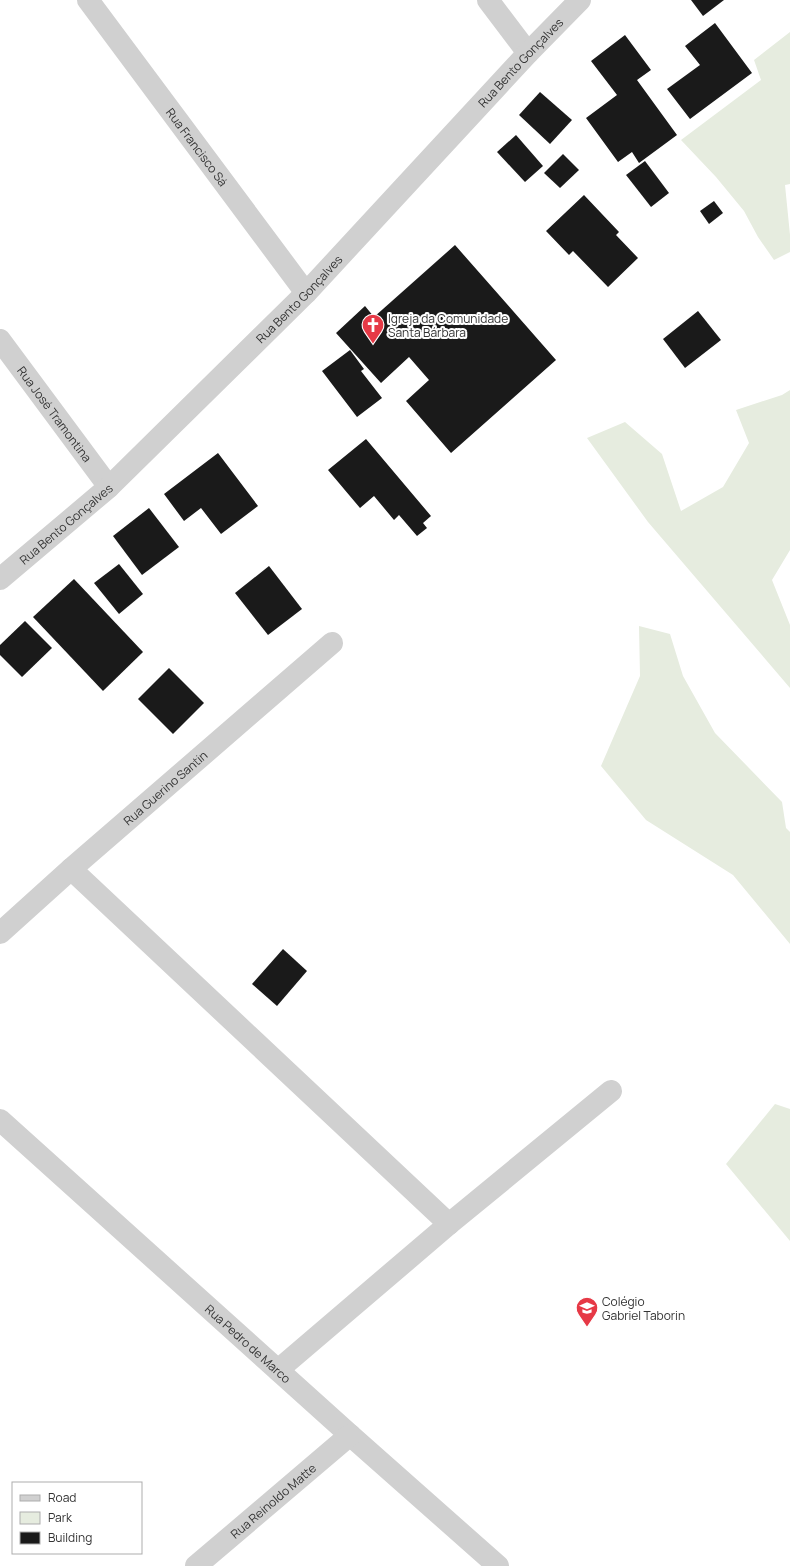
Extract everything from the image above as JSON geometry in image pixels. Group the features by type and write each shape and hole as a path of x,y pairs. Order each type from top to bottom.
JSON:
{"street":[{"name":"Rua Francisco Sá","path":"88,0 306,292"},
{"path":"488,0 528,53"},
{"name":"Rua Bento Gonçalves","path":"0,579 110,487 306,292 528,53 580,0"},
{"name":"Rua José Tramontina","path":"0,340 110,487"},
{"name":"Rua Guerino Santin","path":"0,933 71,869 332,643"},
{"path":"71,869 449,1224"},
{"path":"278,1370 449,1224 611,1091"},
{"name":"Rua Pedro de Marco","path":"0,1120 498,1566"},
{"name":"Rua Reinoldo Matte","path":"196,1566 350,1435"}],"green space":[{"path":"790,32 790,184 785,185 790,235 790,252 774,260 758,237 744,211 716,177 681,140 761,80 754,60"},
{"path":"790,390 790,550 772,580 790,625 790,688 648,522 587,438 625,422 662,454 681,511 723,487 749,443 736,410 782,395"},
{"path":"639,626 670,634 683,676 715,733 782,802 786,828 790,832 790,944 733,875 646,820 601,766 640,676"},
{"path":"775,1104 790,1109 790,1241 726,1164"}],"building":[{"path":"691,0 724,0 703,16"},
{"path":"715,23 752,73 690,119 667,89 700,65 685,46"},
{"path":"625,35 651,70 637,80 677,135 639,163 632,152 618,162 586,118 617,95 591,61"},
{"path":"540,92 572,120 550,144 519,115"},
{"path":"516,135 543,166 525,182 497,152"},
{"path":"563,154 579,170 560,188 544,173"},
{"path":"645,161 669,193 651,207 626,175"},
{"path":"584,195 619,232 616,235 638,258 608,287 573,251 569,255 546,231"},
{"path":"714,201 723,213 709,224 700,211"},
{"path":"455,245 556,360 451,453 406,401 429,380 409,357 381,383 336,333 365,306 374,317"},
{"path":"698,311 721,340 685,368 663,339"},
{"path":"350,350 364,369 361,371 382,398 357,417 322,371"},
{"path":"366,439 431,516 423,523 427,528 417,536 399,515 394,520 374,496 360,508 328,470"},
{"path":"218,453 258,506 221,534 201,508 184,521 164,494"},
{"path":"149,508 179,547 142,575 113,536"},
{"path":"119,564 143,594 119,614 94,583"},
{"path":"269,566 302,609 268,635 235,593"},
{"path":"74,579 143,652 103,691 33,617"},
{"path":"25,621 52,648 22,677 0,655 0,645"},
{"path":"169,668 204,703 173,734 138,699"},
{"path":"283,949 307,971 277,1006 252,984"}],"place":[{"name":"Igreja da Comunidade Santa Bárbara","path":"373,344"},
{"name":"Colégio Gabriel Taborin","path":"587,1328"}]}
